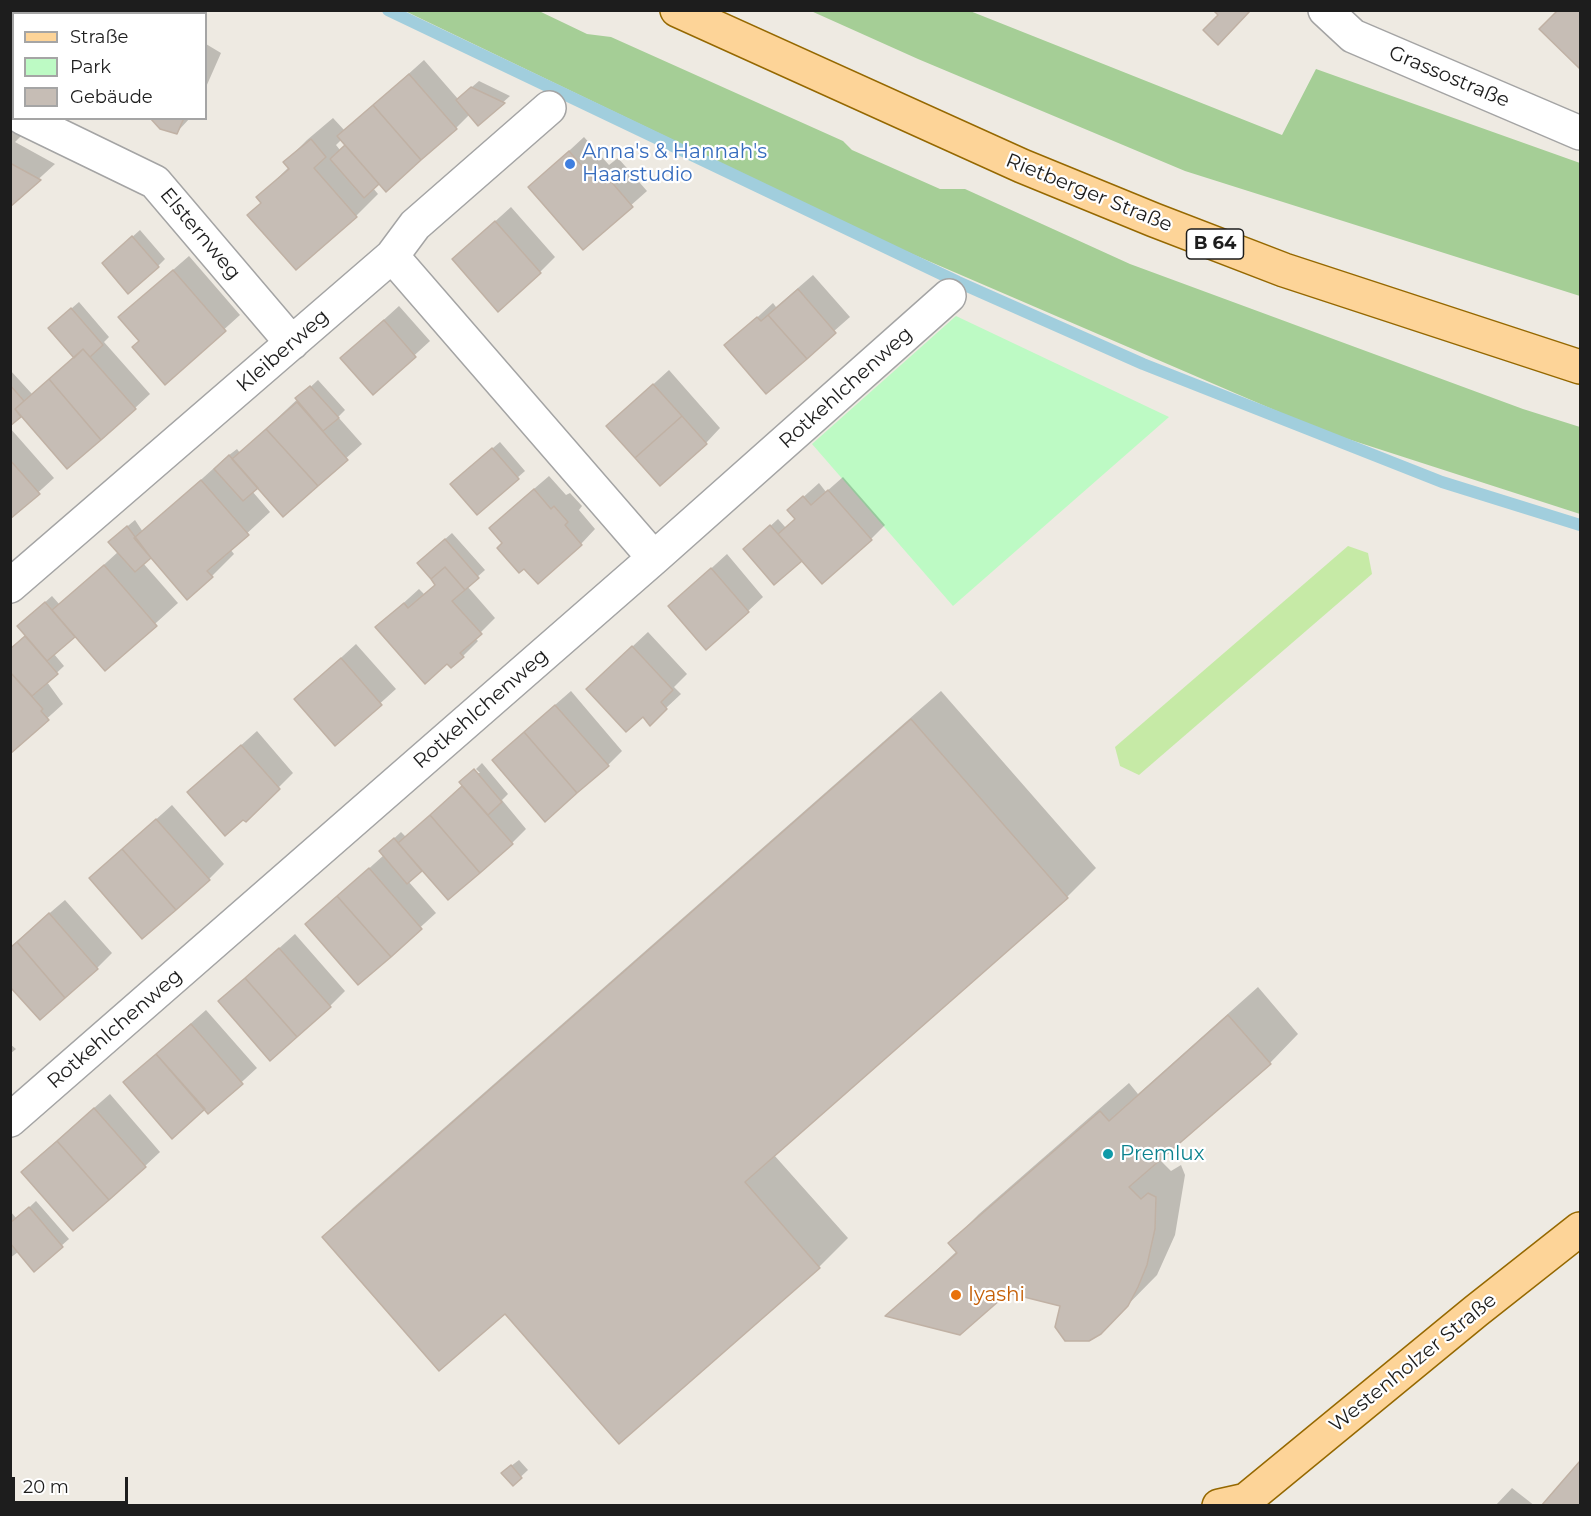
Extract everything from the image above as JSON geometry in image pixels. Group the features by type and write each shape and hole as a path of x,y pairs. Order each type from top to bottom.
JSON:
{"main road":[{"name":"Rietberger Straße","path":"677,10 1000,157 1154,220 1284,270 1581,367"},
{"name":"Westenholzer Straße","path":"1237,1504 1581,1229"}],"street":[{"name":"Grassostraße","path":"1325,10 1353,36 1581,133"},
{"name":"Kleiberweg","path":"10,586 392,256 415,225 549,108"},
{"name":"Elsternweg","path":"27,120 155,182 292,343"},
{"path":"392,256 654,558"},
{"name":"Rotkehlchenweg","path":"10,1119 654,558 949,296"}],"green space":[{"path":"405,11 539,11 587,34 611,37 843,141 852,150 940,189 965,189 1130,264 1523,409 1580,427 1580,514 1323,431 889,244"},
{"path":"811,11 970,11 1282,135 1316,69 1580,163 1580,296 1185,171 918,59"},
{"path":"956,316 1169,417 953,606 812,444"},
{"path":"1348,546 1368,553 1372,574 1139,775 1120,766 1115,747"}],"building":[{"path":"10,10 40,10 40,12 12,12 12,26 10,25"},
{"path":"40,10 76,10 76,12 40,12"},
{"path":"1213,10 1251,10 1218,45 1203,30 1218,15"},
{"path":"1558,10 1580,10 1580,69 1539,29"},
{"path":"409,74 457,129 421,160 373,105"},
{"path":"471,87 505,103 478,126 456,100"},
{"path":"373,105 421,160 386,192 337,136"},
{"path":"152,120 183,120 177,134 160,129"},
{"path":"311,139 326,157 314,168 357,217 296,270 247,215 261,203 256,197 289,169 283,162"},
{"path":"345,145 379,184 364,198 330,159"},
{"path":"569,151 593,179 602,171 633,207 583,250 528,187"},
{"path":"10,163 41,180 10,207"},
{"path":"495,221 541,273 498,312 452,259"},
{"path":"132,236 159,267 128,294 102,263"},
{"path":"173,270 226,331 165,385 132,347 139,341 118,317"},
{"path":"798,289 836,333 807,359 768,315"},
{"path":"71,308 103,345 90,357 83,349 74,358 48,328"},
{"path":"768,315 807,359 766,394 724,345 757,317 761,321"},
{"path":"384,320 416,357 373,395 340,358"},
{"path":"83,349 136,409 101,440 49,379"},
{"path":"49,379 101,440 67,469 15,409"},
{"path":"653,384 682,416 635,458 606,426"},
{"path":"10,385 24,401 15,409 21,417 10,426"},
{"path":"310,386 339,418 323,431 295,398"},
{"path":"297,402 348,460 318,486 266,429"},
{"path":"682,416 707,444 660,486 635,458"},
{"path":"266,429 318,486 283,517 232,459"},
{"path":"492,448 519,479 477,515 450,484"},
{"path":"229,455 258,488 243,501 214,469"},
{"path":"10,460 40,494 10,519"},
{"path":"201,480 249,535 207,571 213,577 187,600 134,538"},
{"path":"534,489 551,509 554,506 568,522 565,525 582,545 538,584 524,569 519,573 497,548 502,543 489,528"},
{"path":"828,490 872,540 822,584 778,534 795,519 787,510 803,496 811,505"},
{"path":"770,525 802,561 774,585 743,549"},
{"path":"127,526 151,558 135,572 108,542"},
{"path":"445,539 479,578 465,590 445,567 431,579 417,563"},
{"path":"104,565 157,626 105,671 52,610"},
{"path":"445,567 465,590 452,601 482,634 460,653 464,657 451,668 447,664 425,684 375,627 404,603 408,608 435,585 431,579"},
{"path":"711,568 749,612 706,650 668,606"},
{"path":"45,602 75,637 47,661 17,626"},
{"path":"25,636 58,674 32,696 10,672 10,649"},
{"path":"632,646 673,690 661,702 667,709 650,726 643,717 626,732 586,689"},
{"path":"341,658 382,705 335,746 294,699"},
{"path":"10,672 43,709 41,711 49,720 10,754"},
{"path":"555,705 609,766 577,793 524,732"},
{"path":"911,719 1068,898 745,1182 820,1268 619,1444 505,1314 439,1371 322,1237"},
{"path":"524,732 577,793 545,822 492,760"},
{"path":"241,745 280,789 246,822 243,820 225,836 187,792"},
{"path":"474,769 502,802 488,815 459,782"},
{"path":"462,786 513,844 480,873 430,815"},
{"path":"430,815 480,873 448,900 398,843"},
{"path":"156,819 210,880 176,910 122,849"},
{"path":"394,838 422,871 407,884 379,851"},
{"path":"122,849 176,910 142,939 89,878"},
{"path":"369,868 422,929 391,957 337,896"},
{"path":"337,896 391,957 358,985 305,924"},
{"path":"49,913 98,969 65,998 17,942"},
{"path":"17,942 65,998 40,1020 10,987 10,948"},
{"path":"279,948 331,1007 297,1037 245,978"},
{"path":"245,978 297,1037 270,1061 218,1001"},
{"name":"Premlux","path":"1228,1015 1271,1064 1129,1187 1141,1199 1148,1193 1156,1197 1155,1229 1147,1265 1138,1287 1128,1306 1101,1334 1089,1341 1065,1341 1055,1327 1060,1306 1008,1293 960,1335 885,1316 957,1253 948,1243 1100,1111 1109,1121"},
{"path":"191,1024 243,1084 208,1114 156,1054"},
{"path":"156,1054 205,1109 172,1139 123,1082"},
{"path":"94,1108 146,1167 109,1200 57,1141"},
{"path":"57,1141 109,1200 73,1231 21,1172"},
{"path":"29,1207 63,1247 34,1272 10,1243 10,1223"},
{"path":"1580,1461 1580,1506 1541,1506"},
{"path":"511,1465 522,1478 513,1486 501,1473"}],"waterway":[{"path":"388,10 958,282 1143,364 1442,482 1580,525"}],"place":[{"name":"Anna's & Hannah's Haarstudio","path":"570,164"},
{"name":"Premlux","path":"1108,1154"},
{"name":"Iyashi","path":"956,1295"}]}
